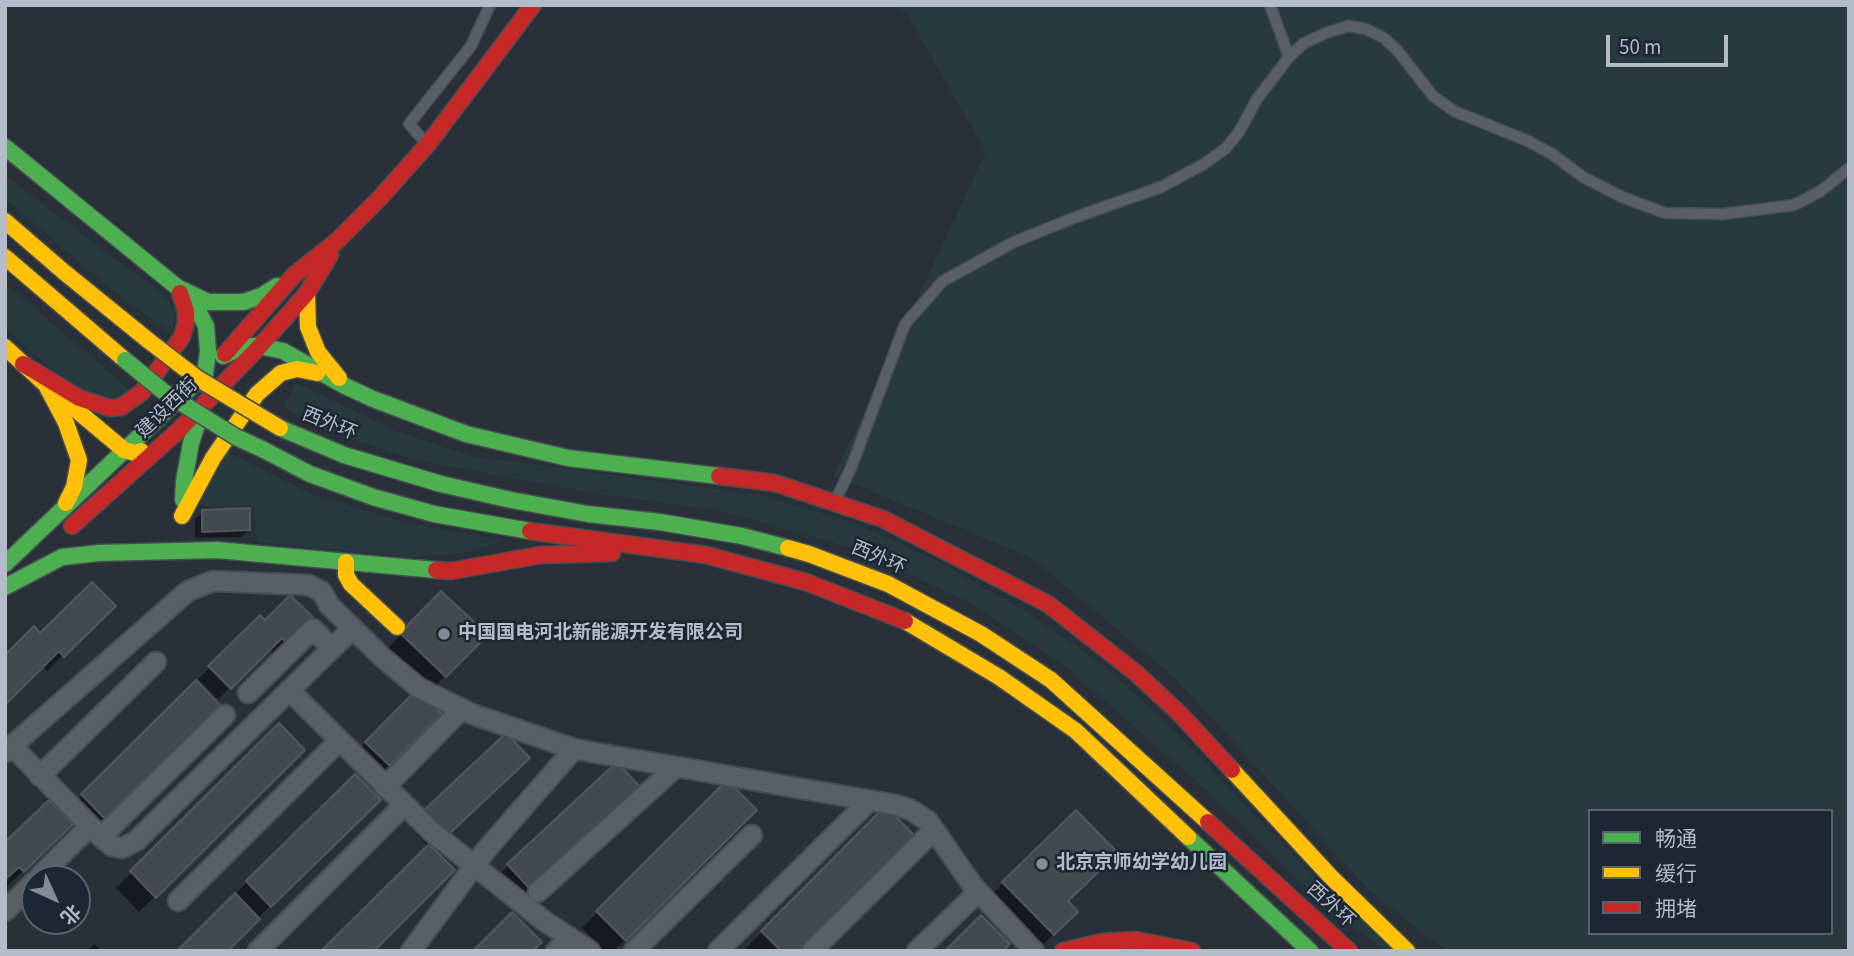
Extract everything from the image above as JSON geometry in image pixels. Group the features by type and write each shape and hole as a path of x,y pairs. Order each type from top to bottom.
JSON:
{"main road":[{"name":"建设西街","path":"5,564 221,359 294,275 337,241 379,199 428,144 533,5"},
{"path":"5,147 177,287 195,307 206,326 208,351 205,374 195,398 173,435 135,453 124,450 5,347"},
{"name":"西外环","path":"5,221 197,379 280,428 344,455 441,484 588,514 660,522 742,536 809,554 888,584 981,634 1051,680 1349,951"},
{"name":"建设西街","path":"5,587 173,435 260,346 307,293 337,241"},
{"path":"5,257 164,392 236,437 310,474 373,497 434,514 502,527 706,555 806,582 904,620 999,677 1076,730 1310,951"},
{"path":"177,287 208,302 244,302 264,295 294,275"},
{"path":"23,363 79,398 110,408 121,407 142,392 182,337 186,312 177,287"},
{"path":"307,293 308,327 318,352 345,386"},
{"path":"217,550 193,534 182,516 184,481 191,443 221,359 244,346 283,351 373,399 466,434 568,458 775,483 883,519 1048,604 1136,673 1180,714 1331,877 1407,951"},
{"path":"182,516 213,458 257,394 281,373 297,369 323,374"},
{"path":"46,385 66,423 79,460 74,487 63,510"},
{"path":"5,587 62,557 99,553 217,550 451,570 541,555 632,553 719,559"},
{"path":"346,562 346,575 351,584 397,626"},
{"path":"1063,951 1101,942 1135,940 1192,951"}],"street":[{"path":"353,628 136,841 122,848 112,846 95,832 40,776 9,749 188,591 212,581 309,585 322,592 329,605 353,628 383,659 419,688 462,709 574,749 911,810 928,821 978,892 1022,947"},
{"path":"248,693 313,629 332,649"},
{"path":"40,776 156,662"},
{"path":"289,690 432,832 543,920 562,944 590,951"},
{"path":"385,787 462,709"},
{"path":"54,865 225,715"},
{"path":"178,901 339,741"},
{"path":"411,951 485,850 574,749"},
{"path":"538,892 676,767"},
{"path":"718,951 869,801"},
{"path":"258,951 404,805"},
{"path":"812,951 934,830"},
{"path":"634,951 752,835"},
{"path":"917,951 978,892"},
{"path":"5,911 21,895"}],"lane":[{"path":"428,144 409,124 471,46 490,5"},
{"path":"1270,5 1289,57"},
{"path":"834,503 851,468 905,324 943,281 1014,242 1161,187 1204,164 1226,148 1239,132 1257,99 1289,57 1304,43 1326,33 1348,26 1366,29 1384,38 1397,50 1433,96 1454,111 1528,141 1552,154 1583,177 1622,197 1665,213 1723,214 1794,205 1821,191 1849,168"}],"green space":[{"path":"895,5 1849,5 1849,951 1446,951 1369,890 1176,679 1032,558 834,476 986,152 907,14"},
{"path":"5,175 158,289 176,310 172,334 107,286 5,198"},
{"path":"5,283 131,391 121,398 83,394 24,346 5,328"},
{"path":"296,383 395,430 471,456 760,495 854,523 929,557 1019,607 1093,657 1158,714 1312,875 1396,951 1385,951 1314,895 1223,805 1068,668 973,604 847,546 717,510 606,495 414,460 313,426 284,406"},
{"path":"224,450 311,494 403,522 504,541 464,553 414,557 258,542 252,506 199,505"}],"building":[{"path":"250,508 250,530 202,532 202,510"},
{"path":"92,582 116,606 64,657 59,651 5,705 5,655 34,626 40,633"},
{"name":"中国国电河北新能源开发有限公司","path":"441,591 488,635 446,677 400,633"},
{"path":"290,595 313,617 287,643 282,638 231,689 208,666 260,615 265,620"},
{"path":"196,680 221,706 106,820 81,794"},
{"path":"417,689 442,714 390,766 365,742"},
{"path":"279,723 305,750 156,898 130,871"},
{"path":"506,733 530,758 448,835 424,810"},
{"path":"617,762 642,789 532,891 507,864"},
{"path":"355,774 381,800 271,907 246,881"},
{"path":"727,780 757,810 626,941 596,911"},
{"path":"49,800 73,824 31,865 21,865 21,869 19,867 5,880 5,842"},
{"path":"885,806 914,835 799,951 781,951 761,931"},
{"path":"1076,810 1118,853 1068,901 1078,912 1054,935 1002,882"},
{"path":"429,844 455,870 374,951 321,951"},
{"path":"235,893 260,919 228,951 177,951"},
{"path":"512,912 542,942 533,951 473,951"},
{"path":"981,915 1010,944 1003,951 945,951"}],"traffic: fast":[{"path":"5,147 177,287 196,307 206,326 208,351 201,383"},
{"path":"181,289 208,302 244,302 277,286"},
{"path":"223,356 244,346 283,351 373,399 466,434 568,458 719,476"},
{"path":"125,360 164,392 236,437 262,449"},
{"path":"5,564 191,387"},
{"path":"183,500 191,443 202,410"},
{"path":"280,428 344,455 441,484 588,514 660,522 742,536 788,548"},
{"path":"262,449 310,474 373,497 434,514 530,531"},
{"path":"5,587 62,557 99,553 217,550 436,570"},
{"path":"1188,837 1310,951"}],"traffic: slow":[{"path":"5,221 149,341"},
{"path":"5,257 125,360"},
{"path":"307,293 308,327 318,352 339,378"},
{"path":"149,341 197,378 280,428"},
{"path":"5,347 46,385 66,423 79,460 74,487 66,503"},
{"path":"182,516 213,458 257,394 281,373 297,369 317,373"},
{"path":"62,398 124,450 135,453 141,451"},
{"path":"788,548 888,584 981,634 1051,680 1208,822"},
{"path":"346,562 346,575 351,584 397,627"},
{"path":"905,621 999,677 1076,731 1188,837"},
{"path":"1232,770 1331,877 1407,951"}],"traffic: jam":[{"path":"225,354 294,275 337,241 428,144 533,5"},
{"path":"72,526 179,430 260,346 307,293 330,255"},
{"path":"23,364 79,398 110,408 121,407 142,392 182,337 186,311 180,293"},
{"path":"719,476 775,483 883,519 1048,604 1136,673 1180,714 1232,770"},
{"path":"530,531 706,555 806,582 905,621"},
{"path":"436,570 451,571 541,555 612,553"},
{"path":"1208,822 1349,951"},
{"path":"1063,951 1102,942 1135,940 1192,951"}],"place":[{"name":"中国国电河北新能源开发有限公司","path":"444,634"},
{"name":"北京京师幼学幼儿园","path":"1042,864"}]}
